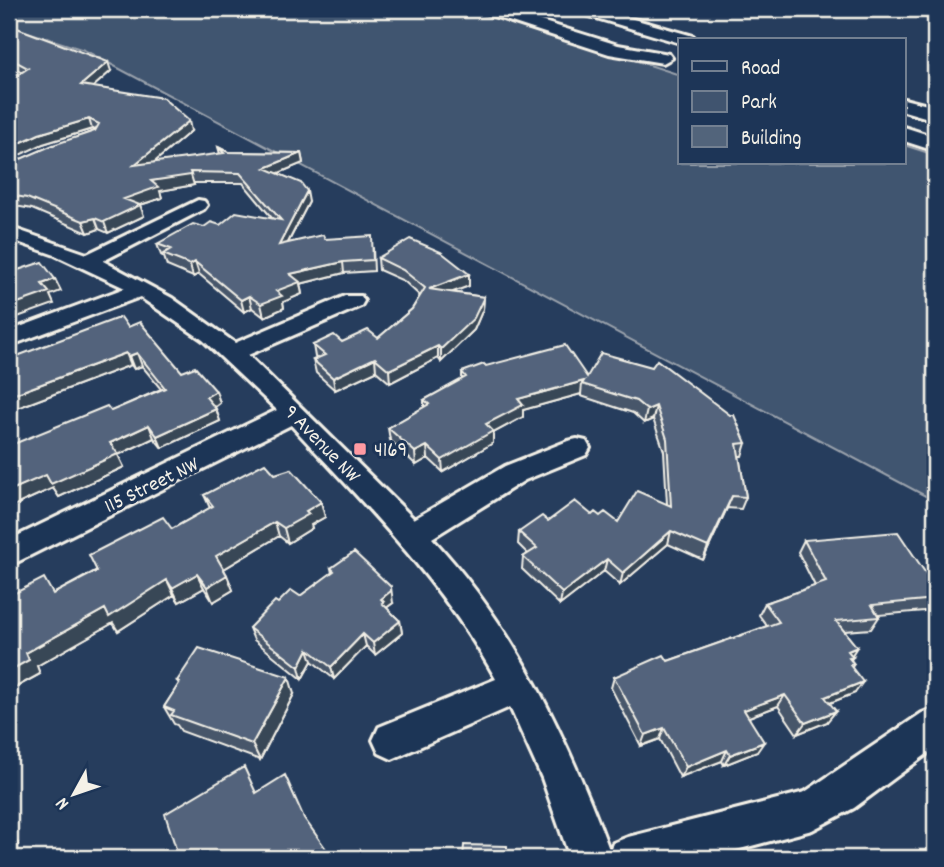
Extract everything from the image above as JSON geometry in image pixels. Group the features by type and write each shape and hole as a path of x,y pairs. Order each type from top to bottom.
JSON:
{"highway":[{"path":"487,9 615,50 671,61"},
{"path":"512,9 671,61"},
{"path":"582,9 680,38"},
{"path":"603,9 692,38"},
{"path":"906,106 935,114"},
{"path":"906,135 935,144"}],"street":[{"path":"9,70 22,76 15,83"},
{"path":"87,262 198,205"},
{"name":"9 Avenue NW","path":"9,233 87,262 141,289 187,318 232,353 412,535 472,609 519,686 565,784 592,858"},
{"path":"9,338 141,289"},
{"path":"232,353 353,301"},
{"name":"115 Street NW","path":"9,554 293,413"},
{"path":"412,535 515,473 577,448"},
{"path":"393,740 519,686"},
{"path":"628,858 812,810 840,794 935,726"}],"green space":[{"path":"9,9 478,9 678,74 678,164 906,164 906,146 935,155 935,501 84,50 9,26"}],"building":[{"path":"9,25 108,62 81,85 163,98 189,121 134,165 224,153 218,147 228,152 301,153 265,168 301,183 307,191 279,245 323,235 325,239 372,236 373,260 343,262 290,274 300,282 276,291 282,296 261,304 249,296 241,300 195,262 190,265 163,254 171,249 157,244 193,224 204,227 211,222 220,225 236,212 281,220 240,173 190,172 191,175 151,181 158,187 124,199 140,205 104,222 95,218 83,221 27,198 9,195 9,164 95,131 99,124 89,119 39,134 9,148 9,81 28,68 9,58"},
{"path":"410,239 441,252 469,274 429,289 484,297 474,318 441,349 438,346 389,370 375,358 333,378 313,360 325,355 313,345 334,335 342,342 368,330 378,338 412,309 425,288 403,270 378,258"},
{"path":"42,262 55,279 42,284 49,292 9,306 9,273"},
{"path":"121,317 128,327 140,322 182,372 195,367 216,391 206,397 216,409 157,436 149,425 110,443 118,454 51,484 46,475 9,491 9,457 12,456 9,451 13,449 11,445 107,406 111,411 165,388 137,353 129,356 126,353 9,396 9,359"},
{"path":"565,345 587,377 601,353 652,367 657,360 730,415 734,415 746,443 737,444 746,497 732,496 708,547 671,531 623,573 607,559 562,593 523,557 537,548 519,532 542,516 548,521 575,501 592,515 595,512 600,516 605,512 618,522 637,491 671,506 667,439 656,406 647,410 636,401 582,384 584,381 518,399 523,405 486,424 493,431 442,460 427,446 415,452 388,428 429,404 424,400 466,377 462,372 484,364 486,366"},
{"path":"265,463 275,474 291,469 321,502 306,511 309,514 284,528 275,522 216,556 227,575 207,587 197,574 172,588 167,580 109,617 105,609 26,653 29,660 9,671 9,596 44,578 53,594 97,571 89,555 163,517 172,529 213,506 204,495"},
{"path":"898,532 935,587 935,599 872,605 879,617 836,621 857,647 848,651 854,664 850,665 863,682 825,697 836,711 805,723 785,695 744,710 764,742 730,755 727,750 686,767 664,728 645,735 614,677 664,655 668,661 779,622 765,603 826,582 804,540"},
{"path":"354,552 391,587 391,591 381,599 384,602 382,603 400,621 373,643 363,634 331,667 308,649 299,667 249,628 275,601 278,603 291,590 300,596 334,571 331,568"},
{"path":"199,648 289,677 252,744 171,715 174,711 164,707"},
{"path":"244,767 256,793 285,775 304,818 331,856 329,858 179,858 165,814"},
{"path":"464,845 507,846 508,858 463,858"}],"place":[{"name":"4169","path":"360,449"}]}
